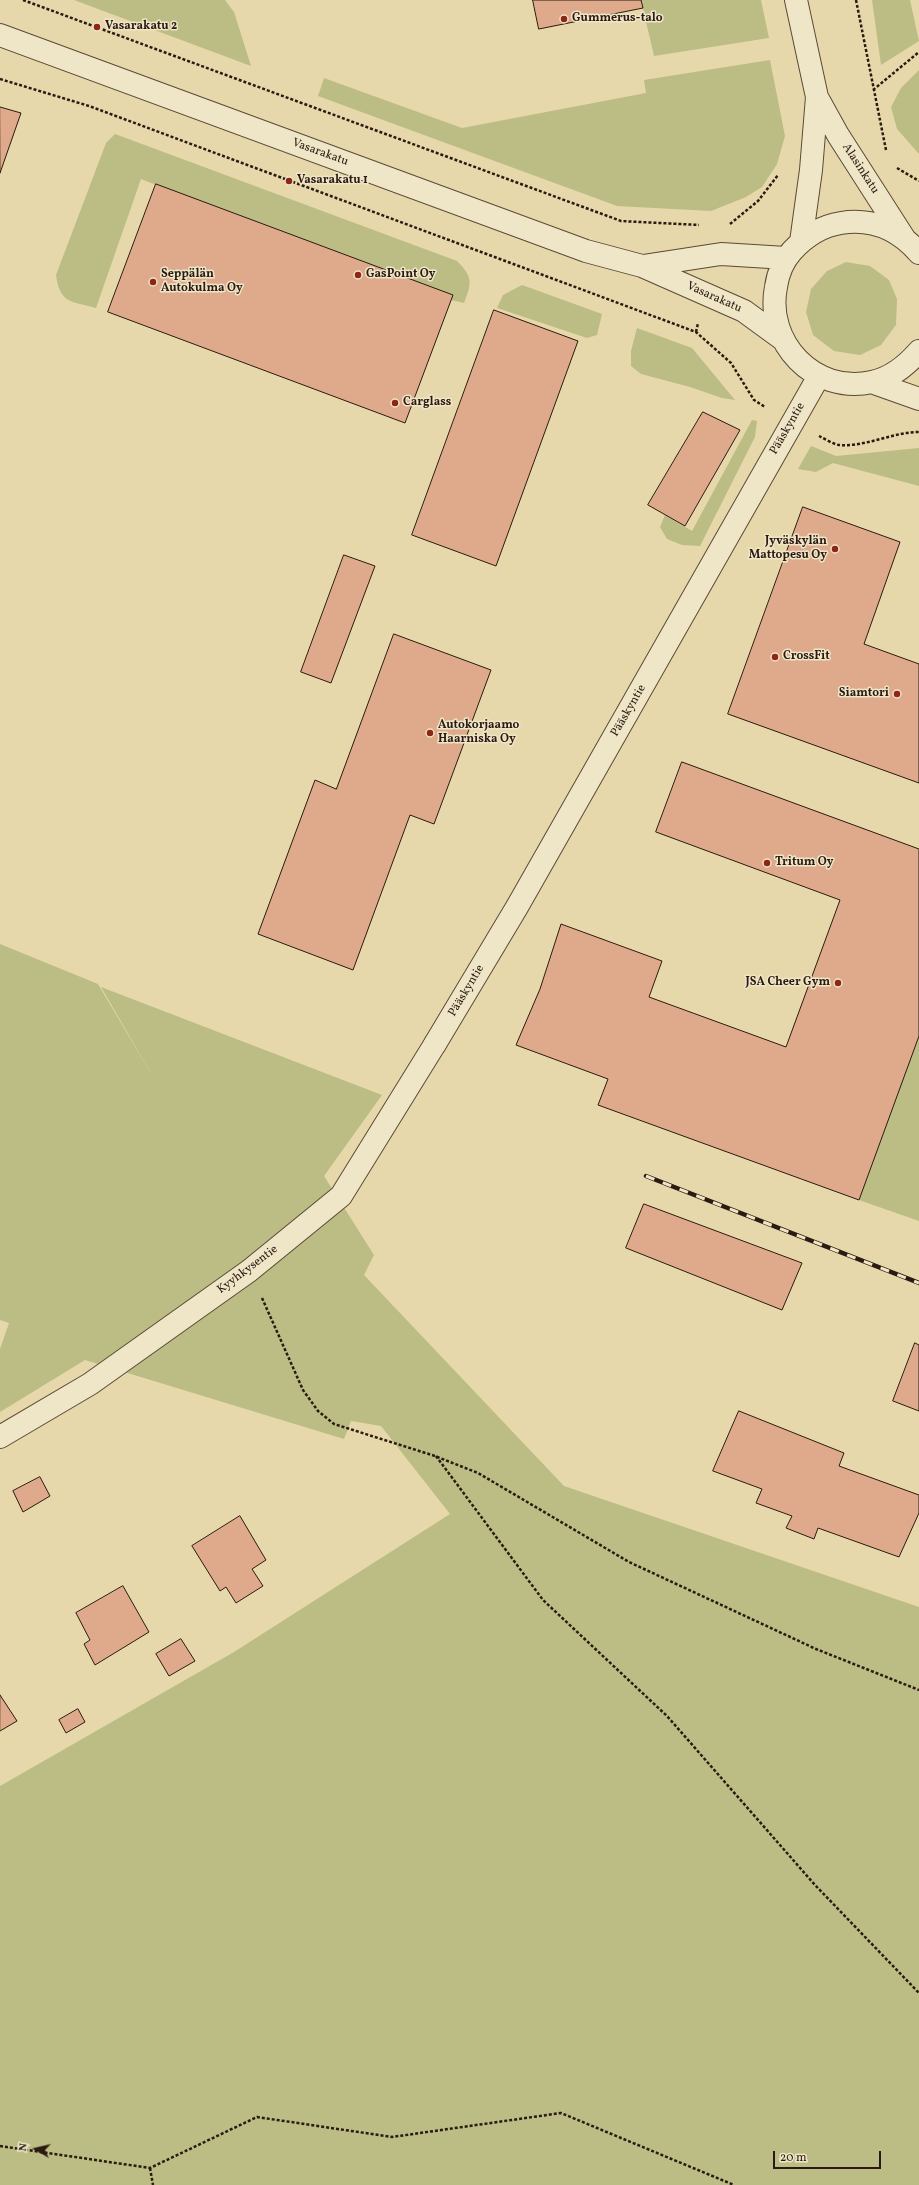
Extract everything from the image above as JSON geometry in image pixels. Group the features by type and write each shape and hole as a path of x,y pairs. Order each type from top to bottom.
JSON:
{"street":[{"name":"Alasinkatu","path":"796,0 817,97 812,170 801,242"},
{"name":"Vasarakatu","path":"0,35 586,251 642,266 744,311 781,338"},
{"name":"Alasinkatu","path":"817,97 838,135 912,246"},
{"path":"912,246 888,229 877,225 852,221 834,224 816,231 801,242 786,258 778,277 774,297 774,318 781,338 795,358 819,376 844,384 871,382 890,376 908,364 919,351"},
{"name":"Vasarakatu","path":"642,266 721,254 786,258"},
{"name":"Pääskyntie","path":"435,1044 517,907 819,376"},
{"path":"871,382 919,398"},
{"name":"Kyyhkysentie","path":"0,1437 90,1384 249,1271 341,1196 435,1044"}],"path":[{"path":"24,0 621,221 704,225"},
{"path":"856,0 888,163"},
{"path":"873,90 919,52"},
{"path":"0,78 89,106 696,332 707,295"},
{"path":"859,166 888,163 919,181"},
{"path":"721,254 727,226 758,201 782,171 812,170"},
{"path":"249,1271 302,1390 318,1411 334,1424 435,1456 478,1473 629,1562 816,1649 919,1690"},
{"path":"435,1456 543,1600 667,1716 815,1885 919,1992"},
{"path":"0,2146 150,2168 257,2117 392,2138 561,2113 734,2185"},
{"path":"150,2168 153,2185"}],"green space":[{"path":"74,0 225,0 234,12 251,66"},
{"path":"641,0 761,0 769,38 654,56"},
{"path":"872,0 910,0 919,41 881,65"},
{"path":"770,60 785,136 777,164 762,187 746,197 711,211 617,206 318,96 324,78 462,128 646,93 644,80"},
{"path":"919,70 919,154 897,129 891,107 901,88"},
{"path":"115,134 457,261 466,272 470,280 469,290 464,303 451,300 141,179 96,308 68,300 60,291 56,275 106,143"},
{"path":"846,262 870,266 889,280 897,299 896,325 881,345 860,355 834,351 813,335 806,312 811,289 827,271"},
{"path":"522,285 602,314 597,335 587,338 497,308 503,295"},
{"path":"637,328 692,348 735,400 722,398 690,387 641,374 631,366 631,351"},
{"path":"752,420 757,421 755,437 700,546 682,545 667,539 660,527 665,515 692,531"},
{"path":"811,446 836,456 919,448 919,486 833,463 816,472 798,469"},
{"path":"0,944 98,984 156,1082 101,987 382,1095 324,1176 374,1255 364,1275 564,1486 919,1607 919,2185 0,2185 0,1786 234,1652 450,1514 381,1426 351,1421 344,1439 85,1360 0,1412 0,1349 9,1323 0,1320"},
{"path":"919,1036 919,1221 859,1200"}],"building":[{"name":"Gummerus-talo","path":"533,0 641,0 643,8 539,29"},
{"path":"0,107 21,113 0,173"},
{"path":"156,184 453,295 405,423 108,312"},
{"path":"494,310 578,341 496,566 412,535"},
{"path":"703,412 740,430 685,526 648,505"},
{"path":"803,507 900,542 864,644 919,664 919,783 728,714"},
{"path":"344,555 375,566 331,683 301,672"},
{"path":"394,634 491,670 434,824 410,815 353,970 258,934 315,780 336,789"},
{"path":"682,762 919,849 919,1036 859,1200 598,1105 608,1079 516,1045 540,989 561,924 662,961 649,997 786,1047 840,900 656,832"},
{"path":"644,1204 802,1263 782,1310 626,1248"},
{"path":"915,1343 919,1345 919,1411 893,1401"},
{"path":"739,1411 844,1453 839,1466 919,1495 919,1513 899,1557 818,1528 814,1539 786,1528 792,1516 756,1503 762,1489 713,1471"},
{"path":"40,1477 50,1496 23,1512 13,1491"},
{"path":"240,1516 266,1560 252,1569 263,1586 236,1603 226,1587 220,1591 192,1546"},
{"path":"123,1586 149,1632 95,1665 84,1644 90,1640 76,1613"},
{"path":"181,1639 195,1661 169,1676 156,1654"},
{"path":"0,1695 17,1721 0,1731"},
{"path":"78,1709 85,1722 66,1733 59,1720"}],"railway":[{"path":"646,1176 919,1283"}],"place":[{"name":"Gummerus-talo","path":"564,19"},
{"name":"Vasarakatu 2","path":"97,27"},
{"name":"Vasarakatu 1","path":"289,181"},
{"name":"GasPoint Oy","path":"358,275"},
{"name":"Seppälän Autokulma Oy","path":"153,282"},
{"name":"Carglass","path":"395,403"},
{"name":"Jyväskylän Mattopesu Oy","path":"835,549"},
{"name":"CrossFit","path":"775,657"},
{"name":"Siamtori","path":"897,694"},
{"name":"Autokorjaamo Haarniska Oy","path":"430,733"},
{"name":"Tritum Oy","path":"767,863"},
{"name":"JSA Cheer Gym","path":"838,983"}]}
